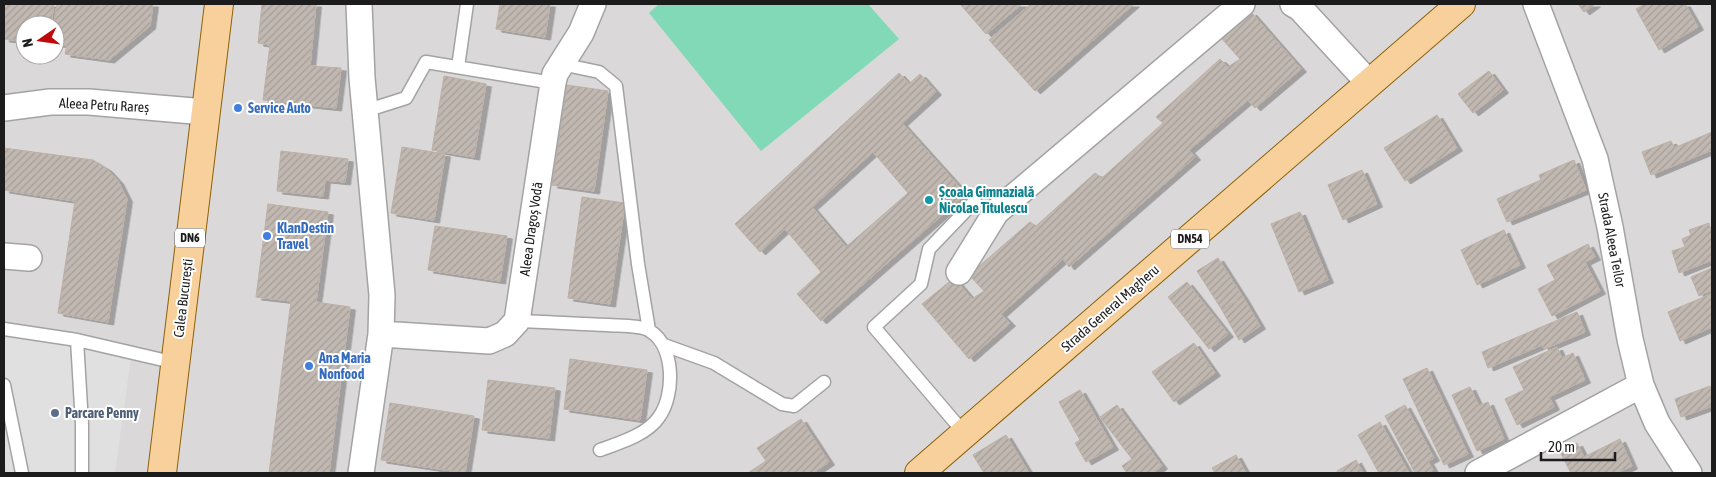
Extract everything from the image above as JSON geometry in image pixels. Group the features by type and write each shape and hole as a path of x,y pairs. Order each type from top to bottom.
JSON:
{"main road":[{"name":"Calea București","path":"162,473 219,4"},
{"name":"Strada General Magheru","path":"919,473 1461,4"}],"street":[{"path":"360,4 364,111 382,295 381,334 361,473"},
{"name":"Aleea Dragoș Vodă","path":"517,321 557,74 581,33 593,4"},
{"path":"959,272 996,212 1242,4"},
{"path":"1293,4 1300,8 1369,83"},
{"name":"Strada Aleea Teilor","path":"1536,4 1595,159 1610,227 1630,339 1642,384 1657,423 1690,473"},
{"name":"Aleea Petru Rareș","path":"4,108 50,102 89,102 205,112"},
{"path":"4,256 29,258"},
{"path":"381,334 489,341 505,334 517,321"},
{"path":"1478,473 1642,384"}],"lane":[{"path":"458,67 467,4"},
{"path":"364,111 406,98 426,62 458,67 557,74 599,72 616,86 638,264 649,330"},
{"path":"966,434 874,327 922,284 929,249 975,201"},
{"path":"517,321 626,326 649,330 664,345 714,363 782,404 794,406 824,382"},
{"path":"4,329 77,340 176,362"},
{"path":"77,340 82,424 82,473"},
{"path":"600,450 638,436 659,418 666,401 671,371 664,345"},
{"path":"4,385 22,473"}],"shaded area":[{"path":"4,4 1712,4 1712,473 4,473"},
{"path":"4,337 49,341 131,358 115,473 7,473 4,458"}],"green space":[{"path":"659,4 868,4 899,39 761,151 649,13"}],"building":[{"path":"4,4 54,4 52,15 15,15 15,40 4,39"},
{"path":"57,4 103,6 104,4 153,4 150,26 109,60 65,54 67,45 65,45 65,15 55,15"},
{"path":"262,4 316,4 310,66 341,68 336,108 263,100 270,45 258,43"},
{"path":"500,4 550,4 545,37 496,29"},
{"path":"960,4 1022,4 986,34"},
{"path":"1031,4 1134,4 1035,91 989,40"},
{"path":"1578,4 1595,4 1584,12"},
{"path":"1645,4 1685,4 1698,27 1659,50 1636,9"},
{"path":"1251,12 1301,69 1255,108 1248,100 1189,150 1195,157 1069,267 1063,259 1001,314 1010,323 969,359 922,304 954,278 972,299 984,291 969,275 1030,222 1036,226 1095,173 1102,178 1163,123 1156,117 1220,59 1228,67 1240,59 1222,39"},
{"path":"1489,71 1503,90 1473,113 1458,94"},
{"name":"Școala Gimnazială Nicolae Titulescu","path":"899,73 909,84 920,74 936,92 902,123 966,194 821,321 797,294 821,272 785,229 760,252 735,224","holes":["873,152 908,193 846,247 812,207"]},
{"path":"444,76 486,84 474,157 432,150"},
{"path":"567,85 608,91 594,191 552,185"},
{"path":"1437,115 1457,148 1405,181 1384,148"},
{"path":"1712,132 1712,150 1651,175 1642,152 1671,141 1674,148"},
{"path":"402,147 445,154 434,220 391,213"},
{"path":"4,148 93,160 107,169 118,181 127,199 108,322 58,313 75,201 4,190"},
{"path":"281,151 348,159 345,182 325,180 323,196 277,191"},
{"path":"1574,160 1586,190 1507,222 1497,199 1541,180 1539,175"},
{"path":"1362,170 1377,204 1343,220 1328,185"},
{"path":"582,197 625,203 610,304 568,298"},
{"path":"268,204 328,212 316,302 350,307 329,473 269,473 291,301 256,297"},
{"path":"1300,212 1328,280 1299,292 1271,224"},
{"path":"1709,223 1710,228 1712,227 1712,260 1679,273 1672,251 1685,247 1682,239 1691,235 1689,230"},
{"path":"435,226 507,236 500,281 428,270"},
{"path":"1504,230 1520,265 1477,285 1461,250"},
{"path":"1588,244 1595,257 1585,262 1600,291 1552,316 1538,289 1555,280 1547,265"},
{"path":"1218,258 1243,297 1222,310 1197,271"},
{"path":"1712,268 1712,290 1699,296 1691,277"},
{"path":"1187,282 1228,334 1209,349 1168,297"},
{"path":"1711,294 1712,327 1680,341 1668,312"},
{"path":"1243,297 1260,326 1239,340 1222,310"},
{"path":"1577,312 1585,332 1544,349 1542,345 1488,368 1482,352"},
{"path":"1194,343 1215,373 1174,402 1152,372"},
{"path":"1557,347 1562,358 1573,353 1585,380 1549,397 1554,407 1517,425 1505,399 1524,390 1513,367"},
{"path":"570,359 647,370 640,420 564,409"},
{"path":"1427,368 1468,454 1444,465 1403,379"},
{"path":"488,380 555,388 549,438 482,430"},
{"path":"1710,386 1712,406 1681,417 1675,399"},
{"path":"1470,387 1479,406 1488,402 1504,439 1477,451 1452,395"},
{"path":"1080,390 1113,447 1086,462 1075,443 1080,440 1059,402"},
{"path":"390,403 474,416 465,473 381,460"},
{"path":"1117,405 1162,466 1153,473 1127,473 1122,466 1132,459 1100,417"},
{"path":"1405,405 1434,458 1428,461 1433,470 1427,473 1415,473 1385,416"},
{"path":"801,419 829,462 813,473 748,473 766,461 757,448"},
{"path":"1380,422 1409,473 1379,473 1358,435"},
{"path":"1006,435 1029,473 984,473 973,455"},
{"path":"1620,439 1632,466 1617,473 1571,473 1560,452 1577,443 1584,457"},
{"path":"1236,455 1246,473 1215,473 1212,468"},
{"path":"1356,460 1363,473 1338,473 1337,471"}],"place":[{"name":"Service Auto","path":"238,108"},
{"name":"Școala Gimnazială Nicolae Titulescu","path":"929,200"},
{"name":"KlanDestin Travel","path":"267,236"},
{"name":"Ana Maria Nonfood","path":"309,366"},
{"name":"Parcare Penny","path":"55,413"}]}
